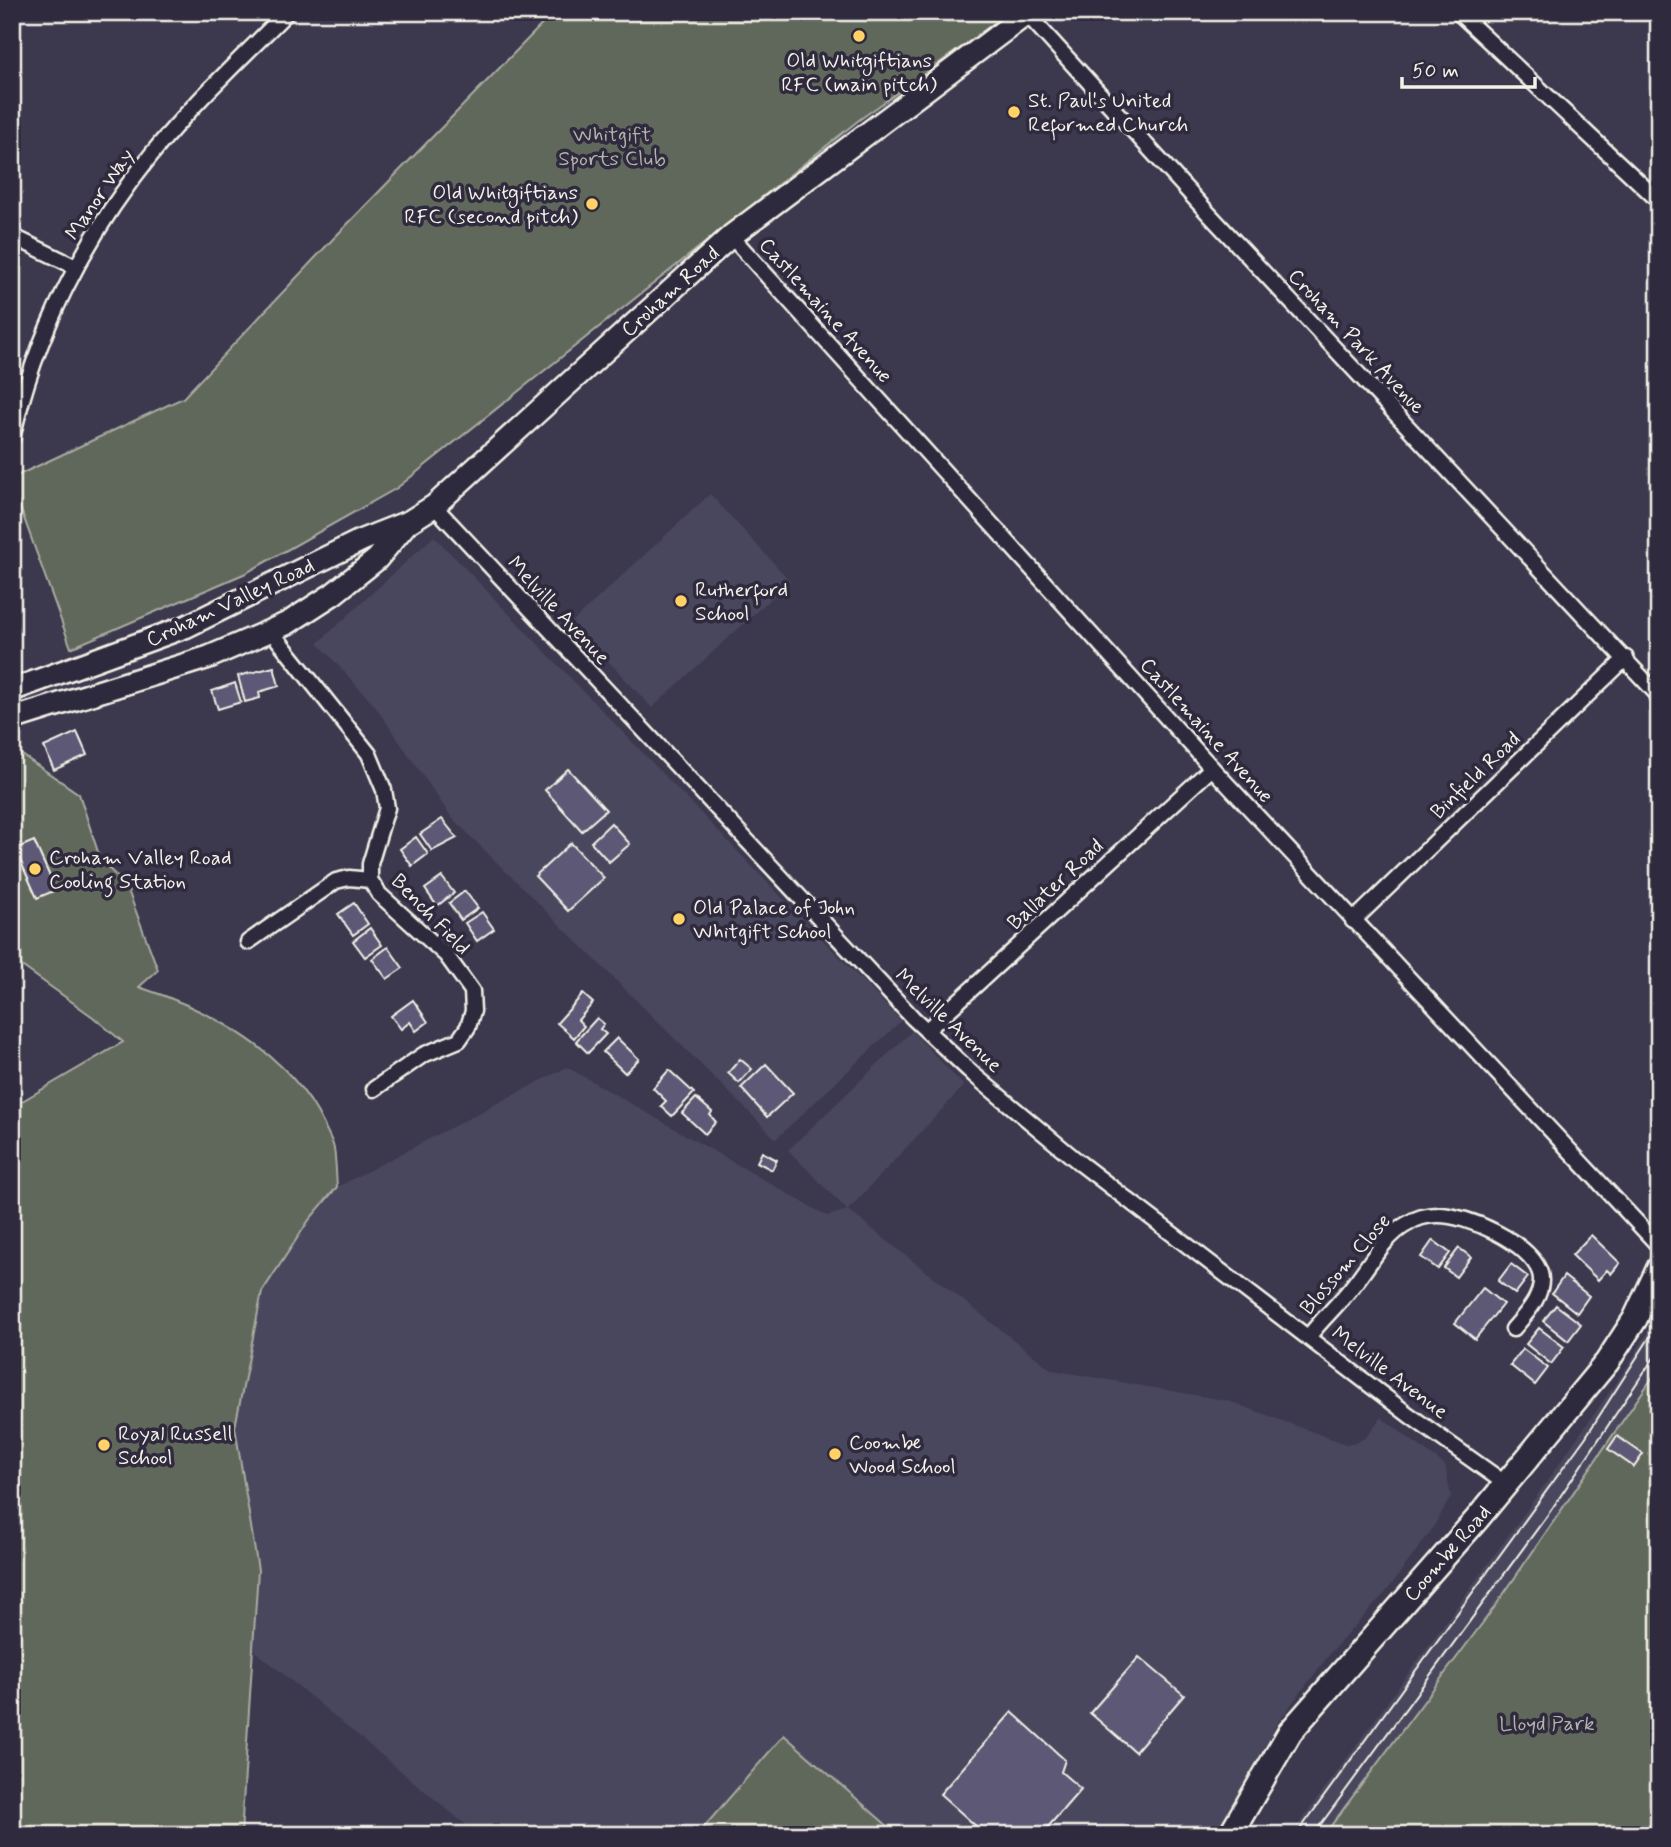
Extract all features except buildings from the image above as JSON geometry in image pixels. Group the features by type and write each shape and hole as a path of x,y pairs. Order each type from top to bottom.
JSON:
{"main road":[{"name":"Coombe Road","path":"1230,1835 1290,1732 1586,1389 1618,1346 1645,1301 1659,1268"}],"street":[{"name":"Manor Way","path":"12,439 35,362 60,297 96,231 151,154 198,101 287,12"},
{"path":"1458,12 1659,201"},
{"name":"Croham Road","path":"333,594 376,559 407,523 434,506 732,236 1028,13"},
{"name":"Croham Park Avenue","path":"1028,13 1208,213 1659,696"},
{"path":"12,236 76,267"},
{"name":"Castlemaine Avenue","path":"732,236 1212,768 1659,1246"},
{"name":"Melville Avenue","path":"434,506 913,1018 974,1075 1081,1164 1409,1415 1506,1484"},
{"name":"Croham Valley Road","path":"12,690 185,627 362,540 407,523"},
{"name":"Croham Valley Road","path":"12,719 209,657 288,623 333,594"},
{"name":"Bench Field","path":"271,631 369,754 384,790 387,808 370,864 370,880 379,894 446,955 472,991 473,1011 468,1027 459,1040 423,1055 373,1089"},
{"name":"Binfield Road","path":"1353,921 1626,659"},
{"name":"Ballater Road","path":"927,1030 1212,768"},
{"name":"Bench Field","path":"248,942 336,881 349,878 370,880"},
{"name":"Blossom Close","path":"1309,1336 1350,1290 1385,1243 1405,1224 1421,1217 1439,1215 1458,1217 1494,1231 1520,1248 1533,1261 1541,1274 1540,1289 1534,1302 1513,1329"},
{"path":"1494,1231 1501,1217"}],"shaded area":[{"name":"Rutherford School","path":"710,494 790,581 652,708 572,622"},
{"name":"Old Palace of John Whitgift School","path":"434,536 901,1021 776,1139 452,818 375,706 318,643"},
{"name":"Coombe Wood School","path":"912,1031 964,1086 848,1210 1052,1370 1229,1401 1346,1444 1366,1437 1381,1417 1445,1465 1451,1497 1431,1531 1386,1592 1332,1651 1278,1722 1215,1835 478,1835 253,1649 258,1570 235,1427 262,1292 309,1220 337,1187 567,1067 827,1216 847,1210 788,1150"},
{"path":"1659,1312 1659,1368 1496,1605 1325,1835 1291,1835 1521,1518 1629,1364"}],"green space":[{"name":"Whitgift Sports Club","path":"554,12 1011,12 859,120 397,488 246,573 71,648 12,485 12,478 183,398"},
{"name":"Royal Russell School","path":"12,748 79,794 101,861 126,885 158,970 139,987 194,1008 246,1038 270,1056 291,1076 309,1099 333,1146 337,1187 309,1220 262,1292 235,1427 258,1570 241,1835 12,1835 12,1107 123,1042 12,959"},
{"name":"Lloyd Park","path":"1659,1368 1659,1835 1324,1835 1496,1605"},
{"path":"784,1735 898,1835 697,1835"}],"tram line":[{"path":"1296,1835 1585,1438 1659,1323"},
{"path":"1313,1835 1549,1513 1659,1350"}],"place":[{"name":"Old Whitgiftians RFC (main pitch)","path":"859,36"},
{"name":"St. Paul's United Reformed Church","path":"1014,112"},
{"name":"Old Whitgiftians RFC (second pitch)","path":"592,204"},
{"name":"Rutherford School","path":"681,601"},
{"name":"Croham Valley Road Cooling Station","path":"35,869"},
{"name":"Old Palace of John Whitgift School","path":"679,919"},
{"name":"Royal Russell School","path":"104,1445"},
{"name":"Coombe Wood School","path":"835,1454"}]}
